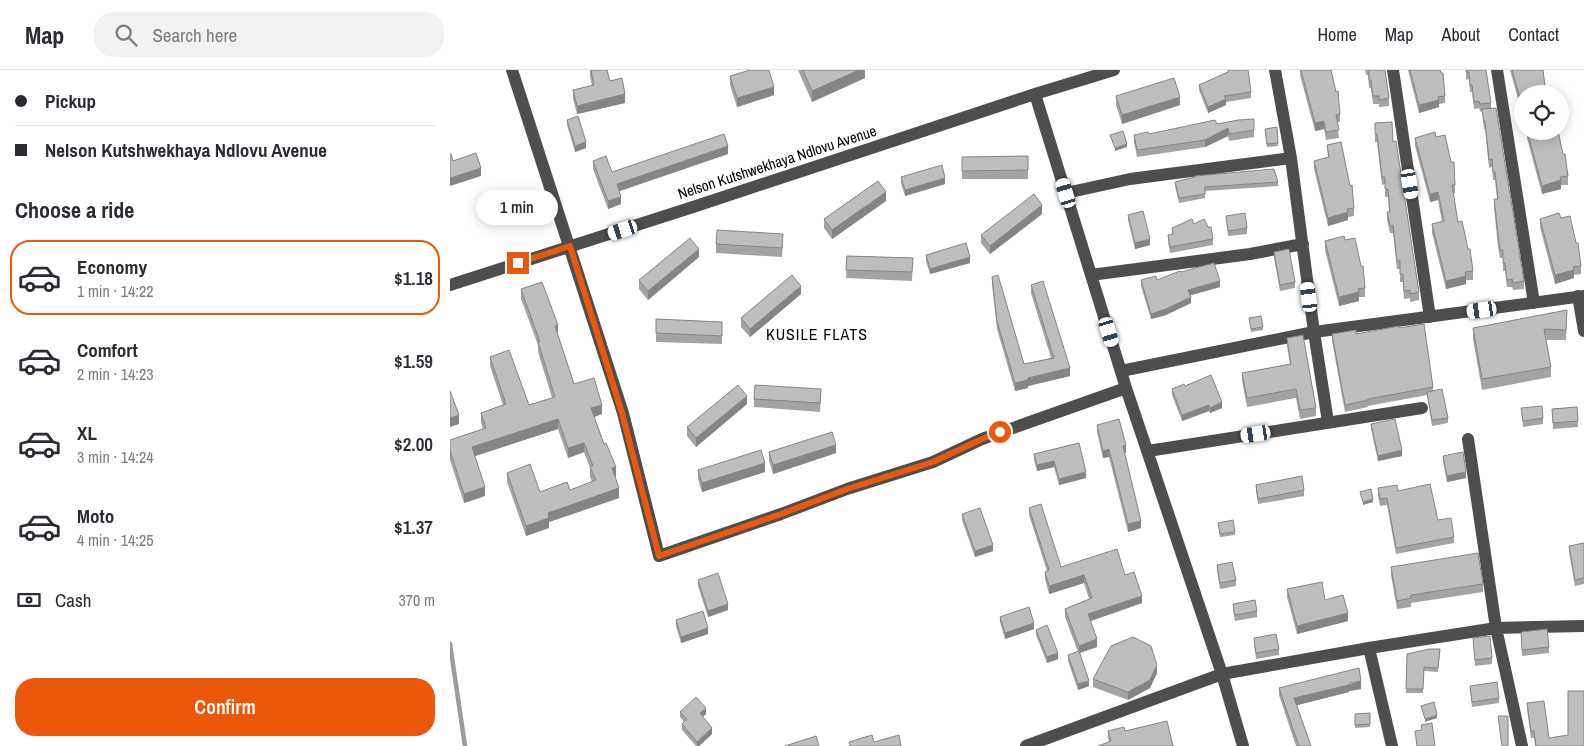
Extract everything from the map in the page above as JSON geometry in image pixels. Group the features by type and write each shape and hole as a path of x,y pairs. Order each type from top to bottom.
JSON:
{"street":[{"path":"512,70 622,413 659,556 847,489 933,462 982,439 1126,388"},
{"name":"Nelson Kutshwekhaya Ndlovu Avenue","path":"450,285 1035,94 1114,70"},
{"path":"1275,70 1291,158 1328,422"},
{"path":"1393,70 1430,317"},
{"path":"1497,70 1534,303"},
{"path":"1035,94 1126,388 1222,674 1244,746"},
{"path":"1066,193 1130,179 1291,158"},
{"path":"1091,275 1240,255 1302,244"},
{"path":"1121,370 1314,332 1581,296 1584,331"},
{"path":"1148,451 1422,408"},
{"path":"1468,439 1496,628 1522,746"},
{"path":"1026,746 1222,674 1496,628 1584,626"},
{"path":"1369,648 1392,746"}],"building":[{"path":"591,70 607,70 610,81 622,78 625,94 577,106 573,90 594,85"},
{"path":"750,70 769,70 774,87 737,98 730,76"},
{"path":"803,70 859,70 812,91"},
{"path":"1228,70 1248,70 1251,92 1224,96 1226,99 1208,107 1199,85 1228,72"},
{"path":"1301,70 1331,70 1336,92 1338,91 1340,114 1336,115 1339,130 1326,132 1324,121 1315,123"},
{"path":"1369,70 1385,70 1389,98 1379,100 1379,96 1373,96 1371,80 1369,80"},
{"path":"1410,70 1440,70 1443,73 1445,96 1438,97 1439,100 1419,105"},
{"path":"1466,70 1486,70 1491,103 1480,104 1479,101 1474,102 1469,72 1466,72"},
{"path":"1512,70 1543,70 1545,85 1516,85"},
{"path":"1174,78 1180,97 1122,115 1116,96"},
{"path":"1496,108 1524,281 1513,283 1512,279 1507,280 1505,263 1503,263 1503,250 1500,250 1494,199 1498,199 1495,172 1493,172 1492,159 1489,160 1482,109"},
{"path":"578,116 586,142 575,146 567,120"},
{"path":"1254,119 1254,130 1229,134 1228,128 1205,140 1137,150 1134,135 1148,132 1149,134 1215,120 1217,124"},
{"path":"1392,122 1393,142 1396,141 1419,292 1410,294 1410,290 1404,291 1403,274 1400,274 1400,261 1397,261 1393,225 1390,226 1387,212 1390,212 1388,189 1385,189 1385,177 1382,177 1377,134 1375,134 1375,123"},
{"path":"1277,127 1278,143 1267,144 1265,129"},
{"path":"1123,131 1127,144 1115,148 1110,135"},
{"path":"1435,132 1436,137 1445,135 1451,162 1454,162 1455,185 1452,185 1458,222 1462,221 1468,249 1470,249 1473,271 1465,272 1466,276 1446,281 1432,224 1444,221 1438,192 1430,194 1415,138"},
{"path":"724,134 728,146 617,184 621,197 608,201 593,161 606,156 612,172"},
{"path":"1529,140 1560,140 1563,154 1565,154 1568,176 1560,177 1561,180 1542,186"},
{"path":"1341,142 1350,186 1352,185 1354,208 1347,209 1348,212 1328,218 1314,161 1329,157 1327,145"},
{"path":"476,153 481,168 450,178 450,154 453,161"},
{"path":"1028,156 1028,170 962,171 962,157"},
{"path":"942,165 945,178 905,190 901,177"},
{"path":"1274,169 1278,182 1205,187 1205,194 1179,198 1175,182 1195,176"},
{"path":"878,181 886,192 832,230 824,219"},
{"path":"1034,194 1042,205 990,246 981,235"},
{"path":"1143,211 1150,239 1135,243 1128,215"},
{"path":"1245,213 1247,228 1228,231 1226,216"},
{"path":"1559,213 1561,218 1570,216 1576,243 1578,243 1581,266 1573,267 1574,270 1555,275 1540,219"},
{"path":"1192,219 1194,224 1204,219 1208,227 1211,227 1213,239 1170,247 1168,235 1173,234 1172,228"},
{"path":"717,230 783,234 782,248 716,244"},
{"path":"1344,236 1345,240 1355,238 1361,266 1363,266 1365,288 1358,289 1359,292 1339,297 1325,241"},
{"path":"690,238 699,249 648,291 639,280"},
{"path":"966,243 970,257 930,269 926,255"},
{"path":"1289,249 1295,282 1280,285 1274,252"},
{"path":"847,256 913,258 912,272 846,270"},
{"path":"1214,263 1220,281 1188,290 1191,297 1151,314 1141,280 1156,276 1157,280 1180,271"},
{"path":"792,275 801,286 750,329 741,318"},
{"path":"998,275 1024,364 1054,358 1031,285 1043,281 1070,368 1015,383 997,321 992,277"},
{"path":"542,282 558,325 555,326 574,384 594,378 602,405 591,408 604,444 606,443 616,467 612,468 619,488 548,513 549,518 526,526 507,473 530,464 540,492 567,482 570,490 596,480 590,467 593,466 584,443 568,448 558,419 472,447 485,487 464,494 450,450 450,440 486,428 481,413 506,404 490,357 509,350 529,405 555,397 538,342 540,342 521,289"},
{"path":"1567,310 1566,330 1544,329 1551,367 1482,379 1473,328"},
{"path":"1261,316 1263,327 1251,329 1249,318"},
{"path":"656,319 722,322 722,336 656,333"},
{"path":"1424,324 1433,387 1345,405 1332,334 1356,330 1356,334 1399,326 1399,328"},
{"path":"1303,335 1316,408 1300,410 1296,389 1247,398 1242,373 1291,364 1287,338"},
{"path":"1211,375 1222,402 1210,408 1209,405 1182,415 1172,389 1184,384 1185,386"},
{"path":"738,385 747,396 696,438 687,427"},
{"path":"755,385 821,389 820,403 754,399"},
{"path":"1442,389 1448,418 1432,420 1427,392"},
{"path":"450,391 459,415 450,418"},
{"path":"1542,406 1543,418 1523,421 1521,408"},
{"path":"1577,407 1578,421 1553,423 1552,409"},
{"path":"1119,419 1126,445 1123,446 1141,521 1128,524 1109,449 1103,451 1097,425"},
{"path":"1395,419 1402,450 1378,456 1371,424"},
{"path":"832,432 836,445 773,465 769,452"},
{"path":"1079,443 1086,472 1059,479 1054,461 1037,465 1034,454"},
{"path":"761,450 765,463 702,483 698,470"},
{"path":"1463,452 1466,472 1447,476 1443,456"},
{"path":"1302,476 1304,490 1258,499 1256,485"},
{"path":"1430,484 1438,520 1451,518 1454,537 1396,548 1387,498 1380,499 1378,488 1397,485 1398,491"},
{"path":"1371,489 1373,499 1363,502 1360,492"},
{"path":"1041,504 1061,567 1117,549 1125,575 1134,572 1142,596 1088,614 1097,639 1079,646 1065,609 1092,598 1084,575 1049,586 1045,572 1049,570 1029,508"},
{"path":"980,508 993,545 975,551 962,514"},
{"path":"1233,520 1235,532 1220,534 1218,523"},
{"path":"1584,543 1584,578 1575,580 1569,546"},
{"path":"1478,553 1483,584 1411,595 1411,598 1397,601 1391,567"},
{"path":"1232,562 1236,580 1220,583 1217,565"},
{"path":"718,573 728,604 708,611 698,580"},
{"path":"1322,582 1325,600 1343,595 1348,613 1297,626 1287,589"},
{"path":"1255,600 1257,611 1235,615 1233,604"},
{"path":"1029,607 1034,623 1005,633 1000,617"},
{"path":"703,611 708,628 681,637 676,620"},
{"path":"1047,625 1058,653 1047,657 1036,630"},
{"path":"1547,629 1549,647 1522,650 1521,632"},
{"path":"1276,634 1279,649 1256,653 1254,638"},
{"path":"1490,636 1492,658 1475,660 1473,638"},
{"path":"1133,637 1151,646 1157,665 1150,680 1128,692 1093,679 1111,646"},
{"path":"1429,649 1440,649 1438,668 1424,667 1423,689 1406,689 1407,654"},
{"path":"1079,651 1089,681 1078,684 1068,655"},
{"path":"1359,668 1361,681 1294,698 1311,746 1299,746 1279,688"},
{"path":"1497,682 1499,698 1472,702 1470,686"},
{"path":"1568,691 1584,691 1584,746 1536,746 1534,731 1531,731 1527,703 1544,701 1549,738 1568,735"},
{"path":"696,697 706,708 700,713 712,728 697,742 682,724 687,719 680,712"},
{"path":"1434,702 1437,715 1425,719 1421,706"},
{"path":"1370,713 1370,724 1355,725 1355,714"},
{"path":"1498,716 1508,716 1508,746 1502,746"},
{"path":"1167,721 1173,746 1098,746 1111,741 1108,731 1124,727 1125,731"},
{"path":"1432,723 1435,746 1417,746 1415,731 1422,730 1421,725"},
{"path":"872,735 874,742 899,735 901,746 850,746 849,742"},
{"path":"816,736 819,746 785,746"}],"waterway":[{"path":"450,644 465,746"}],"district":[{"name":"KUSILE FLATS","path":"817,334"}],"route":[{"path":"518,263 570,246 622,413 659,556 847,489 933,462 1000,432"}]}
